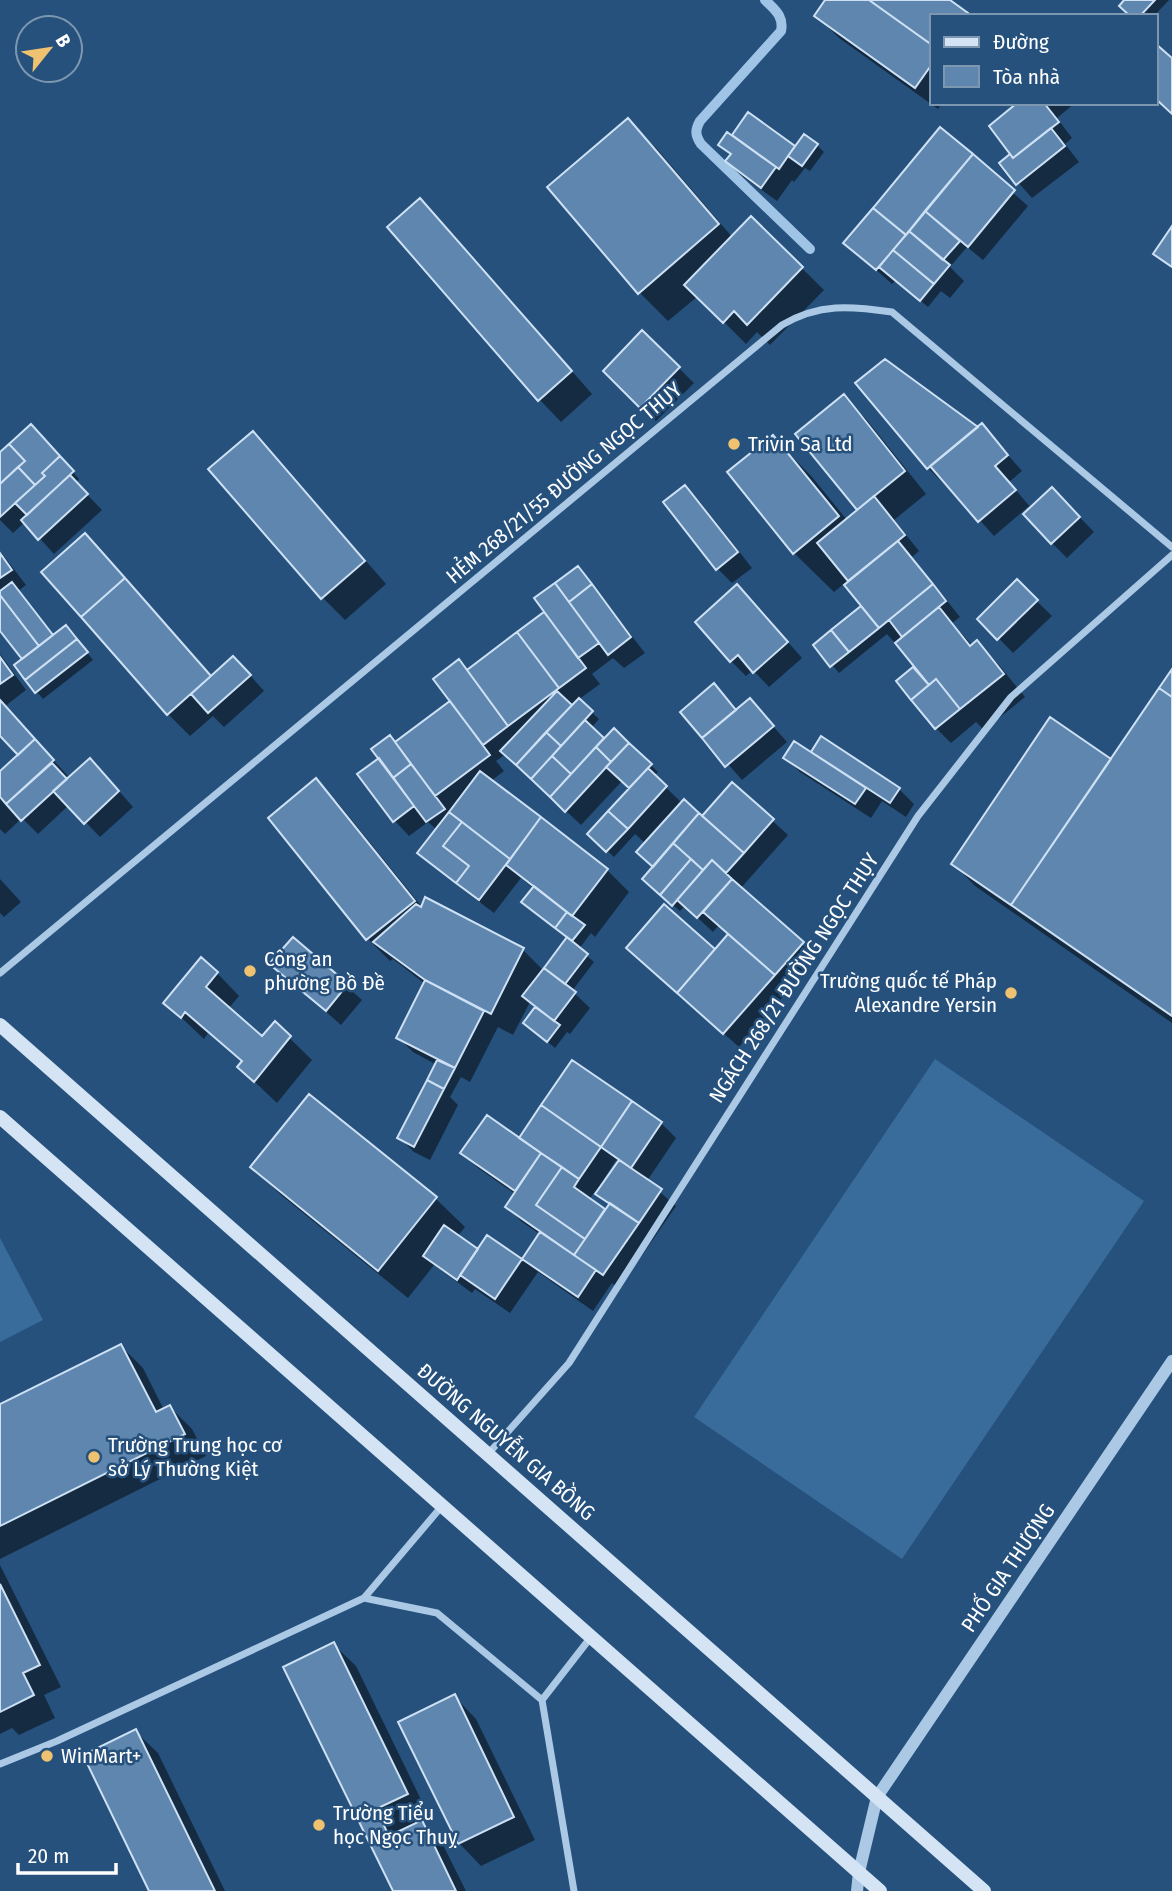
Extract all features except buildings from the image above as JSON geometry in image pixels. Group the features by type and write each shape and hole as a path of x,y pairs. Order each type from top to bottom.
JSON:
{"main road":[{"name":"ĐƯỜNG NGUYỄN GIA BỒNG","path":"0,1025 984,1891"},
{"path":"0,1117 880,1891"}],"street":[{"name":"HẺM 268/21/55 ĐƯỜNG NGỌC THỤY","path":"0,974 771,334 800,314 853,306 892,312 1172,547"},
{"name":"NGÁCH 268/21 ĐƯỜNG NGỌC THỤY","path":"488,1454 569,1363 918,816 1012,697 1172,555"},
{"name":"PHỐ GIA THƯỢNG","path":"877,1797 1172,1361"},
{"path":"0,1764 57,1741 364,1598 442,1506"},
{"path":"364,1598 437,1613 541,1700 574,1891"},
{"path":"541,1700 591,1637"},
{"path":"858,1891 859,1872 877,1797"}],"shaded area":[{"path":"935,1059 1144,1201 902,1559 694,1417"},
{"path":"0,1238 43,1320 0,1342"}],"waterway":[{"path":"765,0 780,17 781,31 700,121 697,135 701,144 810,249"}],"place":[{"name":"Trivin Sa Ltd","path":"734,444"},
{"name":"Công an phường Bồ Đề","path":"250,971"},
{"name":"Trường quốc tế Pháp Alexandre Yersin","path":"1011,993"},
{"name":"Trường Trung học cơ sở Lý Thường Kiệt","path":"94,1457"},
{"name":"WinMart+","path":"47,1756"},
{"name":"Trường Tiểu học Ngọc Thuỵ","path":"319,1825"}]}
